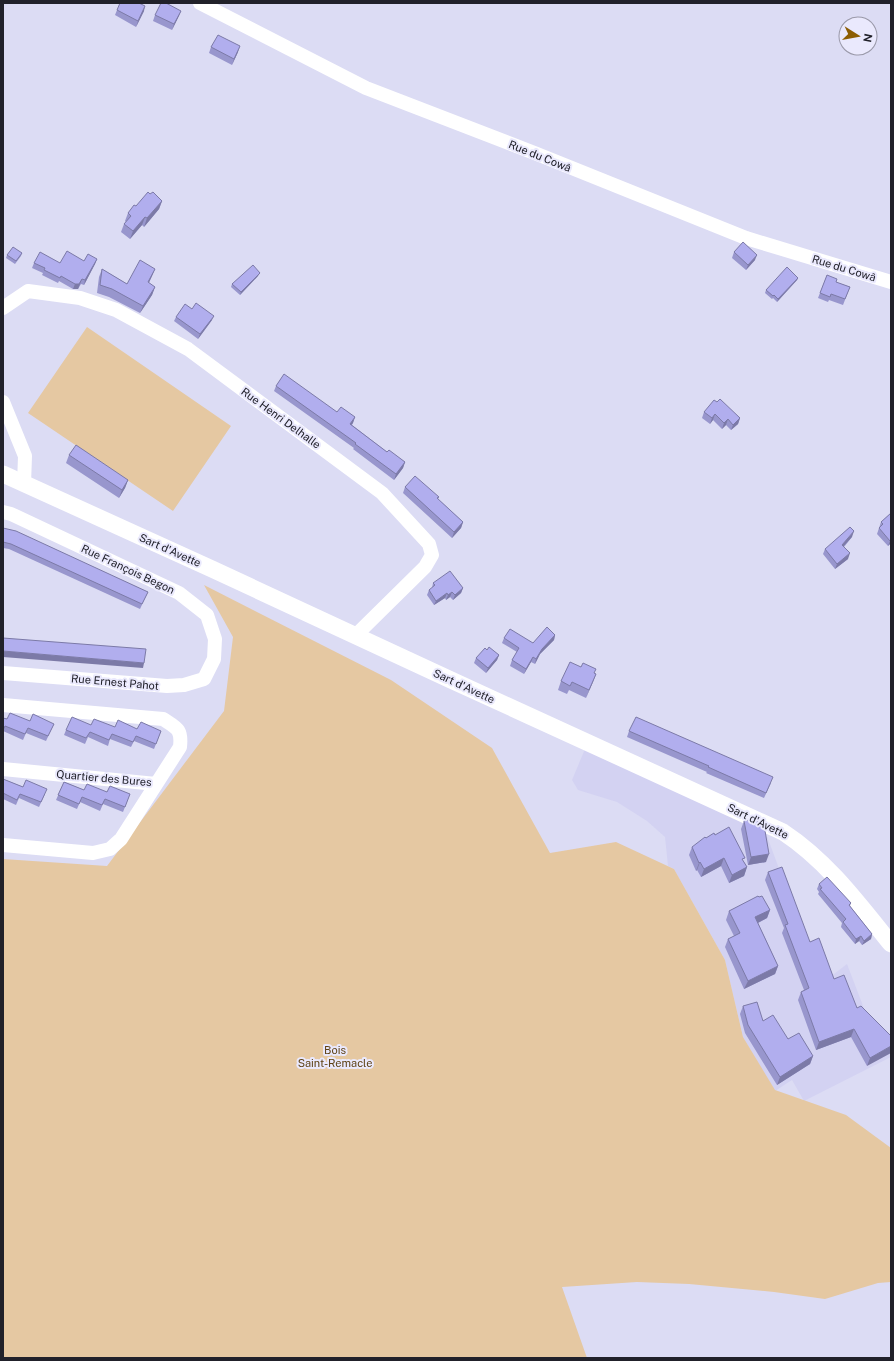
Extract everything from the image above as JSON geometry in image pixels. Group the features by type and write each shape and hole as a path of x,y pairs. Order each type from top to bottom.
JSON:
{"street":[{"name":"Rue du Cowâ","path":"200,3 366,88 537,154 746,238 891,282"},
{"name":"Rue Henri Delhalle","path":"3,308 28,291 80,298 116,310 188,349 382,493 428,544 432,555 425,567 355,636"},
{"path":"3,402 25,456 24,484"},
{"name":"Sart d'Avette","path":"3,474 205,565 355,636 783,832 801,844 820,861 851,895 891,944"},
{"name":"Rue François Begon","path":"3,512 11,514 179,594 208,615 215,638 214,659"},
{"name":"Rue Ernest Pahot","path":"3,673 167,686 184,685 204,679 214,659"},
{"name":"Quartier des Bures","path":"3,704 163,719 177,727 181,736 180,747 156,784 3,769"},
{"path":"3,845 93,853 110,849 121,839 156,784"}],"shaded area":[{"path":"585,749 764,828 808,947 830,977 847,964 865,1011 891,1042 891,1057 804,1101 792,1080 775,1091 743,1037 725,960 674,869 668,866 665,837 647,821 617,802 578,790 572,780"}],"green space":[{"path":"87,327 231,426 173,511 28,413"},
{"name":"Bois Saint-Remacle","path":"204,585 391,680 492,748 550,853 616,842 674,869 725,960 743,1037 775,1090 846,1115 891,1148 891,1282 878,1283 825,1299 774,1292 689,1284 637,1282 562,1287 587,1358 3,1358 3,859 107,866 224,711 233,637"}],"building":[{"path":"120,3 139,3 145,6 138,21 117,10"},
{"path":"161,3 166,3 181,11 174,24 155,15"},
{"path":"218,35 240,46 234,59 211,47"},
{"path":"148,192 150,194 153,192 162,201 133,231 124,224 131,216 128,213"},
{"path":"743,242 757,255 748,265 734,252"},
{"path":"13,247 22,253 16,261 7,255"},
{"path":"67,251 84,261 88,254 97,259 85,280 82,279 79,284 75,284 61,276 60,278 34,263 40,252 60,263"},
{"path":"140,260 155,269 148,282 155,287 143,306 112,289 100,285 102,269 127,284"},
{"path":"253,265 260,273 241,292 232,284"},
{"path":"787,267 798,278 778,299 766,290"},
{"path":"827,275 837,279 836,282 850,287 845,299 831,294 830,297 820,293"},
{"path":"196,303 214,316 200,334 176,317 185,304 192,309"},
{"path":"284,374 337,412 341,407 355,417 350,424 387,452 389,450 405,462 396,474 355,444 356,443 276,386"},
{"path":"720,399 740,418 733,425 728,419 724,423 715,414 712,418 704,412 714,400 717,402"},
{"path":"76,445 128,480 122,490 69,455"},
{"path":"415,476 439,497 437,498 463,522 454,532 405,487"},
{"path":"891,513 890,541 879,528 883,524 881,522"},
{"path":"850,527 854,531 842,545 850,553 837,564 825,549"},
{"path":"3,528 16,531 148,592 142,604 11,544 3,542"},
{"path":"450,571 463,588 455,595 452,592 448,595 447,593 436,601 429,590 435,585 433,583"},
{"path":"547,627 555,635 542,649 536,659 533,657 526,669 512,660 519,648 504,638 510,629 533,643"},
{"path":"3,638 146,649 144,663 3,651"},
{"path":"489,647 499,655 488,668 476,658 485,648 487,650"},
{"path":"570,662 581,667 583,663 596,669 594,673 596,674 589,690 572,682 570,686 561,681"},
{"path":"10,713 30,721 33,714 54,724 48,736 28,728 25,734 5,726 3,730 3,718 7,719"},
{"path":"72,717 91,725 94,719 115,727 118,720 137,729 141,722 161,731 156,744 136,736 133,742 112,734 109,740 90,732 86,738 66,730"},
{"path":"636,717 773,777 766,793 629,731"},
{"path":"3,779 23,787 26,780 47,789 41,802 20,794 17,800 3,793"},
{"path":"64,782 84,790 87,784 107,792 110,786 130,794 125,807 105,799 102,805 82,797 79,804 58,795"},
{"path":"753,819 764,825 769,854 751,857 744,821"},
{"path":"729,827 745,858 742,859 747,867 732,875 724,858 704,869 700,862 699,863 692,847 705,837 706,838 714,833 715,835"},
{"path":"782,867 810,942 819,938 834,979 844,975 857,1008 861,1006 891,1036 891,1046 870,1058 854,1029 819,1042 801,992 809,988 785,925 788,924 768,872"},
{"path":"827,877 851,903 849,905 872,934 864,941 861,936 856,939 843,922 846,919 820,889 822,888 819,884"},
{"path":"758,896 762,896 770,910 755,917 778,966 748,981 728,939 740,933 729,911"},
{"path":"757,1002 763,1021 773,1015 788,1039 799,1033 813,1056 780,1077 748,1025 743,1006"}]}
